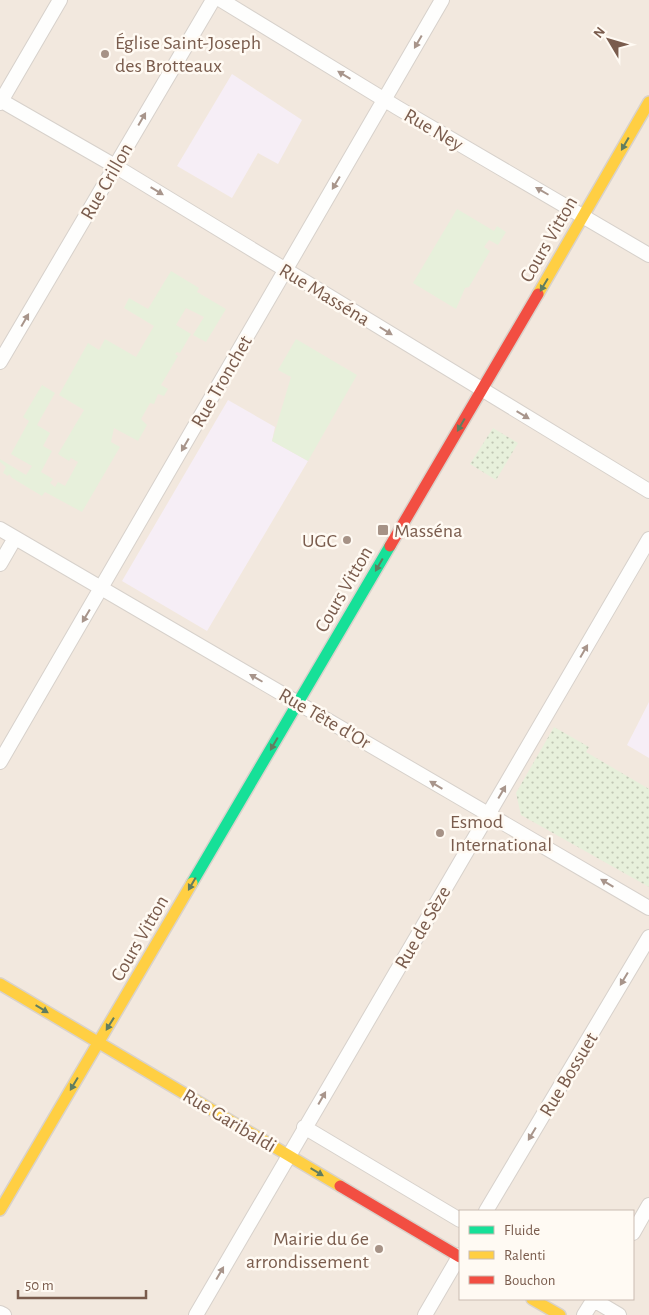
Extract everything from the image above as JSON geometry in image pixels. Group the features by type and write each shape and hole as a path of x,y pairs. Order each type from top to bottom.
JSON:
{"main road":[{"name":"Cours Vitton","path":"0,1210 584,216 649,102"},
{"name":"Rue Garibaldi","path":"0,984 459,1255"},
{"path":"534,1300 560,1315"}],"street":[{"path":"0,101 60,0"},
{"name":"Rue Crillon","path":"0,362 212,0"},
{"name":"Rue Ney","path":"221,0 385,100 649,255"},
{"name":"Rue Tronchet","path":"0,762 102,590 442,0"},
{"name":"Rue Masséna","path":"0,101 115,166 649,491"},
{"name":"Rue Tête d'Or","path":"0,529 102,590 298,702 488,816 649,908"},
{"path":"0,564 15,538"},
{"name":"Rue de Sèze","path":"196,1315 304,1126 488,816 649,539"},
{"name":"Rue Bossuet","path":"487,1210 649,937"},
{"name":"Rue Garibaldi","path":"304,1126 459,1219"},
{"path":"634,1231 649,1205"},
{"path":"425,1315 459,1258"},
{"path":"584,1315 592,1300"},
{"path":"595,1300 619,1315"},
{"path":"0,1313 4,1315"}],"shaded area":[{"path":"0,0 649,0 649,1315 0,1315"},
{"path":"232,74 302,120 278,164 258,153 232,198 177,166"},
{"path":"228,400 275,427 272,441 308,461 207,631 122,581"},
{"path":"649,702 649,758 627,745"}],"green space":[{"path":"457,209 494,231 497,226 506,232 498,245 489,240 484,247 490,251 469,287 465,288 456,309 413,283"},
{"path":"171,271 199,288 197,292 226,309 206,342 193,335 204,317 186,308 176,325 191,334 180,353 177,352 175,354 178,356 161,385 168,389 164,396 158,394 154,404 150,403 141,419 147,425 138,441 114,428 111,442 120,447 82,512 45,492 42,496 12,478 9,474 8,476 3,473 6,467 0,462 0,459 26,475 32,466 11,454 29,421 23,417 42,385 55,393 37,425 50,433 43,446 52,451 41,472 53,479 50,483 55,487 58,482 65,486 78,462 71,458 69,461 58,454 84,410 59,395 88,343 99,350 105,339 136,357 154,326 124,308 129,298 148,309"},
{"path":"296,339 357,375 308,461 272,441 291,377 278,370"},
{"path":"493,428 518,443 496,480 470,464"},
{"path":"554,727 589,747 586,752 649,789 649,887 521,815 516,793"}],"traffic: fast":[{"path":"192,883 390,546"}],"traffic: slow":[{"path":"538,294 649,102"},
{"path":"0,1210 192,883"},
{"path":"0,984 340,1186"},
{"path":"534,1300 560,1315"}],"traffic: jam":[{"path":"390,546 538,294"},
{"path":"340,1186 459,1256"}],"place":[{"name":"Église Saint-Joseph des Brotteaux","path":"105,54"},
{"name":"Masséna","path":"383,530"},
{"name":"UGC","path":"347,540"},
{"name":"Esmod International","path":"440,833"},
{"name":"Mairie du 6e arrondissement","path":"379,1249"}]}
